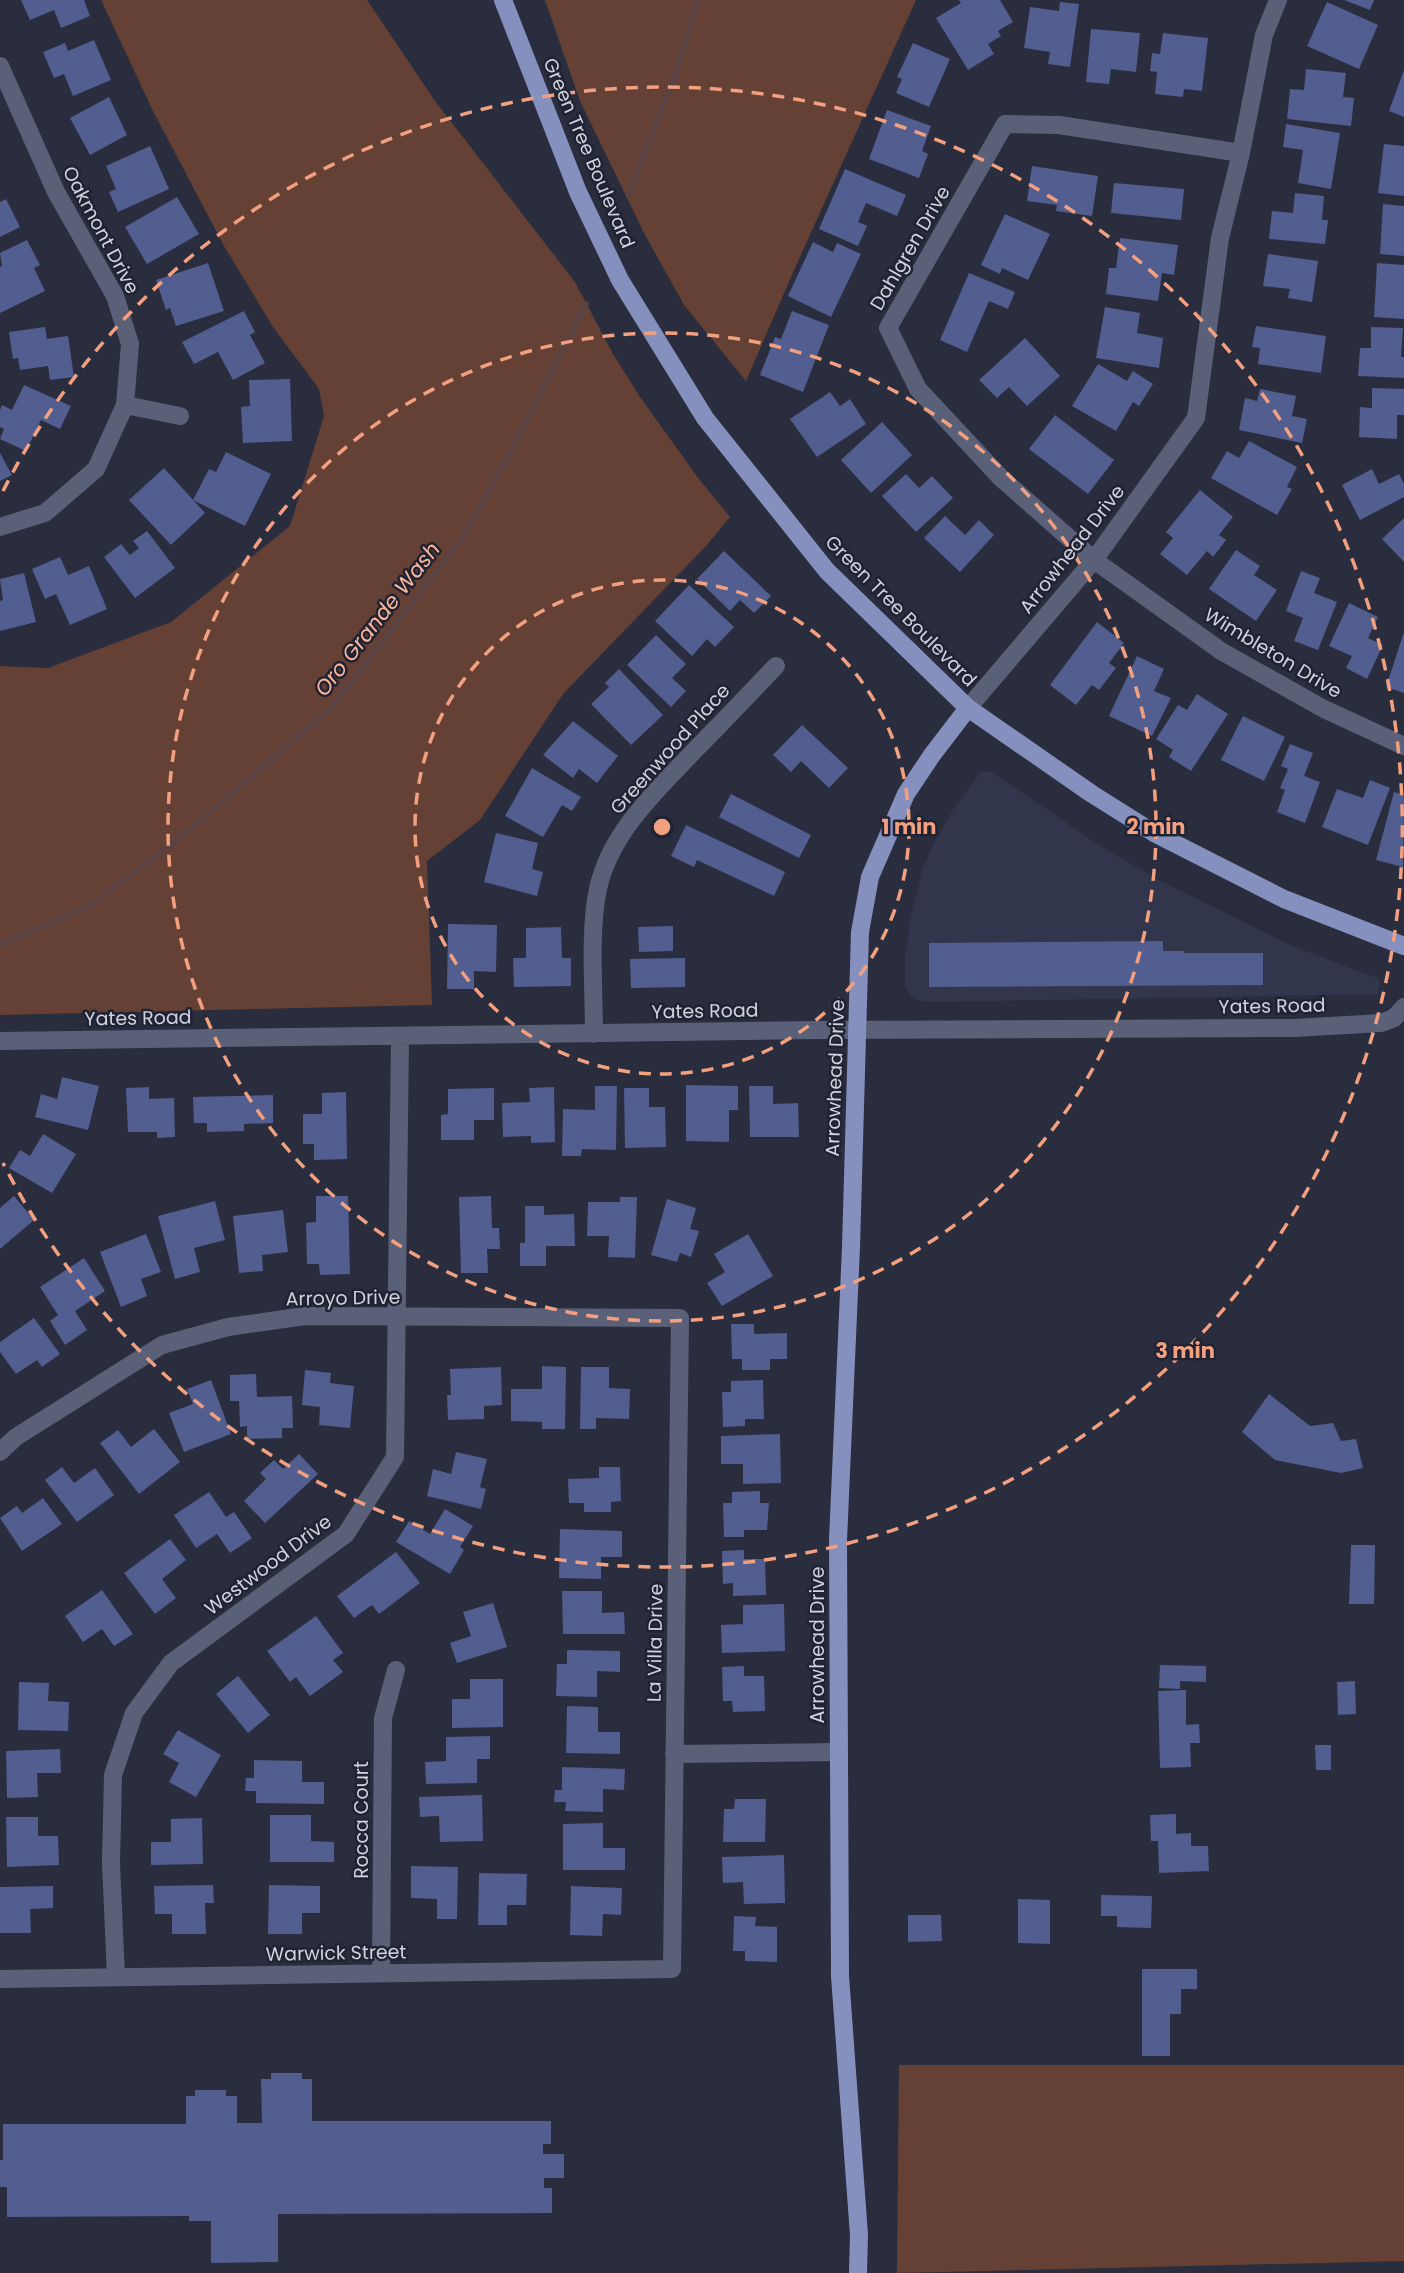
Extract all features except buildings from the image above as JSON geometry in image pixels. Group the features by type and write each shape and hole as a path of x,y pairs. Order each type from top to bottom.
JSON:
{"main road":[{"name":"Green Tree Boulevard","path":"503,0 578,192 620,280 705,418 827,571 968,708 1091,794 1154,833 1284,899 1404,946"},
{"name":"Arrowhead Drive","path":"859,2273 859,2235 840,1976 838,1540 851,1247 860,932 870,877 906,794 968,708"}],"street":[{"name":"Arrowhead Drive","path":"968,708 1094,560 1196,418 1220,238 1241,153 1264,35 1278,0"},
{"name":"Oakmont Drive","path":"0,66 56,192 115,296 130,344 125,405 96,469 45,513 0,527"},
{"name":"Dahlgren Drive","path":"1094,560 1001,478 918,389 888,328 1004,124 1059,125 1241,153"},
{"path":"125,405 180,416"},
{"name":"Wimbleton Drive","path":"1094,560 1221,651 1324,709 1404,746"},
{"name":"Greenwood Place","path":"594,1034 594,917 606,861 619,836 658,789 776,666"},
{"name":"Yates Road","path":"0,1041 858,1030 1294,1028 1362,1025 1394,1018 1404,1007"},
{"name":"Westwood Drive","path":"116,1977 111,1863 113,1775 134,1713 171,1664 346,1534 395,1457 400,1037"},
{"name":"Arroyo Drive","path":"0,1452 16,1437 162,1345 228,1327 305,1316 681,1318"},
{"name":"La Villa Drive","path":"672,1969 681,1318"},
{"name":"Rocca Court","path":"381,1973 383,1717 396,1670"},
{"path":"674,1754 838,1752"},
{"name":"Warwick Street","path":"0,1979 672,1969"}],"shaded area":[{"path":"101,0 367,0 435,101 575,282 613,354 640,397 730,517 707,545 563,694 480,820 427,861 432,1005 0,1015 0,666 48,668 171,622 290,526 324,416 319,389 273,327 224,246 153,111"},
{"path":"545,0 916,0 746,381 684,305 644,233 580,101"},
{"path":"992,772 1102,847 1159,880 1290,945 1377,978 1380,983 1378,994 939,1002 913,998 905,987 905,958 922,870 954,808 980,773"},
{"path":"899,2065 1404,2065 1404,2261 897,2273"}],"waterway":[{"name":"Oro Grande Wash","path":"628,195 676,72 698,0"},
{"name":"Oro Grande Wash","path":"0,945 93,904 194,826 331,708 465,535 586,304"}]}
